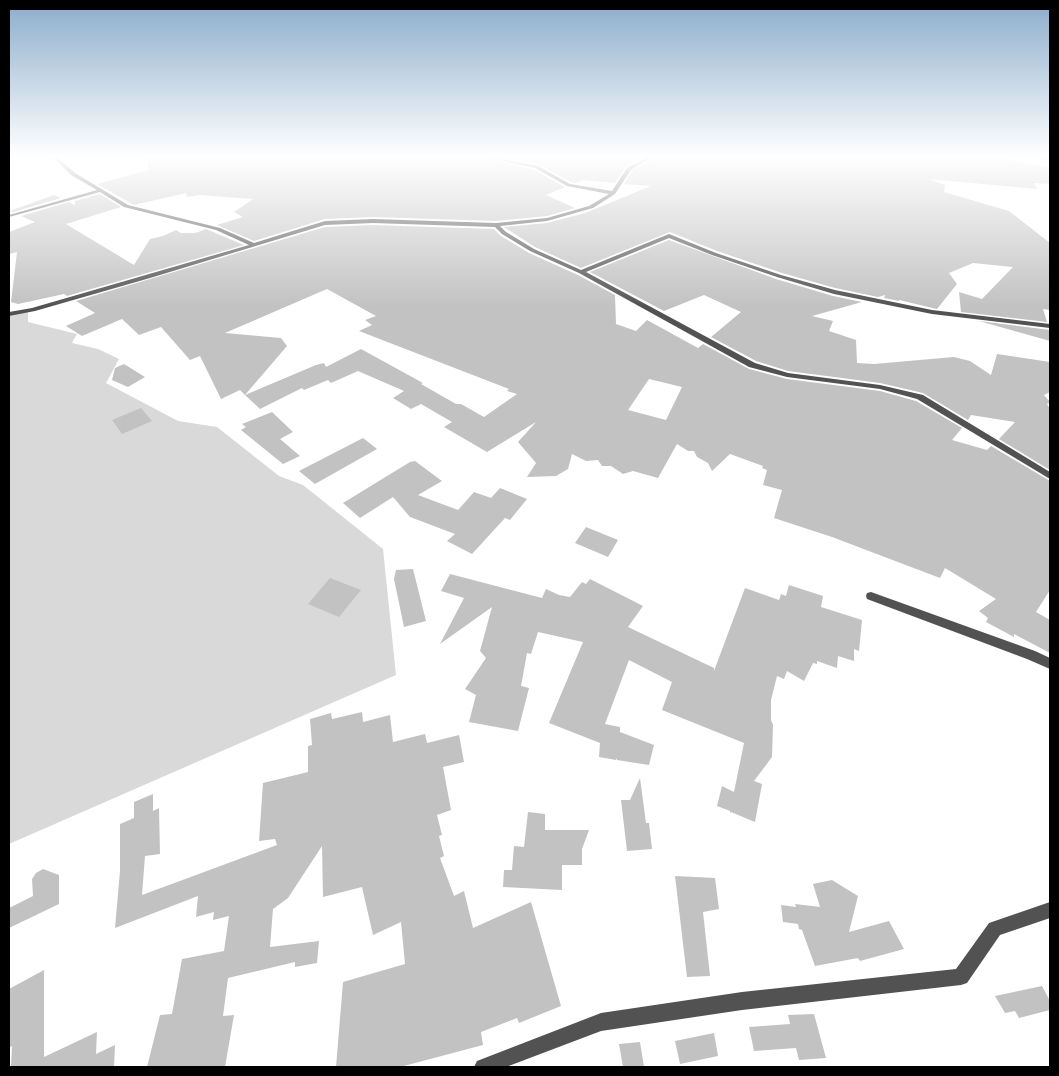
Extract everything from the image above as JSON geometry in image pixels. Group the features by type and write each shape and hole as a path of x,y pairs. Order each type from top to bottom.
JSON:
{"street":[{"path":"9,216 45,206"},
{"path":"127,206 218,229 252,244"},
{"path":"9,314 33,310 129,282 310,226 340,221 496,225 547,219 592,206"},
{"path":"496,225 504,233 532,250 581,272 752,365 787,375 880,387 920,397 1050,476"},
{"path":"581,272 669,236 741,264 834,292 932,312 1050,326"},
{"path":"871,596 1031,655 1050,664"},
{"path":"483,1067 601,1022 742,1001 960,977 995,929 1050,910"}],"shaded area":[{"path":"28,312 28,322 77,334 72,343 98,349 119,359 106,383 178,421 217,427 279,476 303,485 383,549 396,675 9,844 9,315"}],"building":[{"path":"23,206 33,206 13,212 10,211"},
{"path":"55,206 120,206 66,224 134,265 150,239 176,230 181,233 195,233 206,229 244,245 67,296 64,294 18,304 11,302 17,252 9,254 9,232 35,222 21,216"},
{"path":"242,206 571,206 575,208 547,216 496,221 373,217 325,219 254,241 217,225 243,217 234,212"},
{"path":"602,206 993,206 1009,211 1050,243 1050,310 1043,309 1047,322 961,312 959,292 982,299 1013,267 973,263 949,273 957,284 937,309 884,298 885,295 878,297 835,288 782,273 717,251 670,232 581,268 535,247 504,227 547,223 585,213"},
{"path":"373,225 494,229 501,236 529,253 578,275 615,295 616,324 636,331 647,320 698,348 703,344 749,369 787,379 880,391 916,401 962,428 952,440 987,450 991,446 1050,481 1050,590 1036,612 1050,620 1050,653 986,622 988,618 979,611 996,599 945,568 940,578 832,537 774,518 782,490 763,485 767,470 762,468 763,466 730,454 712,471 708,463 697,457 694,451 688,451 677,444 658,478 633,471 623,474 611,466 602,466 598,460 586,461 572,454 568,469 556,476 527,477 536,463 518,442 536,422 487,452 444,427 452,422 421,404 411,409 393,398 404,391 358,371 331,383 328,380 304,390 302,388 260,409 245,395 240,390 221,399 200,356 190,360 161,327 139,335 122,319 82,336 66,326 95,313 76,301 325,227","holes":["327,289 376,316 365,320 372,325 359,331 509,389 507,391 517,394 484,417 461,404 456,404 421,384 423,383 361,349 326,367 324,363 316,365 245,395 287,346 281,338 225,333","649,379 682,387 666,420 628,410"]},
{"path":"669,240 776,279 833,296 862,302 812,316 833,321 829,331 856,340 857,363 874,364 954,357 970,361 991,375 997,354 1050,362 1050,392 1044,395 1050,402 1047,404 1050,409 1050,470 999,439 1015,422 971,415 968,420 923,393 880,383 788,371 756,361 711,337 741,312 704,295 664,311 590,272"},
{"path":"979,321 1050,330 1050,341"},
{"path":"124,364 145,377 128,387 112,380 115,368"},
{"path":"141,408 152,421 122,434 112,420"},
{"path":"272,412 293,432 280,439 300,456 283,464 241,430 246,427 242,424"},
{"path":"363,438 377,449 315,484 299,471"},
{"path":"415,461 442,481 418,495 458,510 474,492 491,498 500,488 527,499 510,520 505,518 472,554 447,541 455,534 410,517 393,497 360,518 343,503 410,462"},
{"path":"586,527 618,540 608,557 575,543"},
{"path":"413,569 426,621 404,627 394,579 396,570"},
{"path":"450,574 542,598 546,589 559,595 570,597 582,582 586,584 590,579 643,606 628,627 714,668 714,671 745,588 779,600 781,594 786,596 789,585 823,596 821,607 862,620 859,651 854,649 854,661 838,656 837,668 817,661 817,664 813,663 804,681 787,671 784,679 777,676 771,700 771,720 773,725 772,757 754,781 762,784 755,822 717,806 722,786 734,792 744,743 662,710 672,682 629,660 605,724 620,727 620,732 654,745 649,765 617,760 617,758 616,760 599,757 600,743 549,723 583,642 538,632 531,654 527,653 521,686 529,688 518,731 469,722 476,695 465,689 486,658 480,651 492,607 440,644 464,598 441,591"},
{"path":"330,578 361,590 339,617 308,604"},
{"path":"362,712 363,722 390,715 393,742 425,734 427,743 459,735 464,762 443,767 451,810 437,815 442,835 439,836 444,856 440,858 454,896 464,891 473,928 531,902 561,1006 519,1023 517,1018 481,1032 483,1045 400,1067 336,1067 343,982 405,964 401,922 373,935 362,887 323,897 322,846 288,898 273,909 270,947 319,941 317,963 295,967 295,962 228,978 223,1016 234,1015 225,1067 147,1067 160,1015 172,1014 182,959 224,951 229,916 213,920 214,912 196,917 198,896 115,928 120,871 120,824 134,818 134,802 153,794 153,811 159,808 160,854 145,856 142,895 277,845 275,839 259,841 263,783 308,772 308,746 312,745 310,719 331,713 332,719"},
{"path":"640,778 646,823 649,823 652,849 627,851 621,800 630,800"},
{"path":"528,812 545,814 545,830 589,830 582,849 582,865 562,865 562,890 503,887 504,870 512,870 514,846 524,847"},
{"path":"43,869 59,875 59,904 9,928 9,908 33,896 32,879 36,873"},
{"path":"675,876 715,878 719,909 703,912 710,976 687,977"},
{"path":"832,880 858,896 849,932 889,921 904,949 860,961 858,958 815,966 798,924 783,922 781,905 796,907 795,904 820,907 813,884"},
{"path":"44,970 44,1057 97,1032 96,1054 115,1045 114,1067 11,1067 12,1046 9,1048 9,989"},
{"path":"1042,986 1050,1001 1050,1010 1019,1018 1015,1011 1005,1013 995,996"},
{"path":"814,1014 826,1058 799,1060 796,1048 754,1051 749,1027 790,1024 788,1015"},
{"path":"714,1033 718,1056 680,1064 675,1041"},
{"path":"640,1042 644,1067 623,1067 619,1044"}]}
